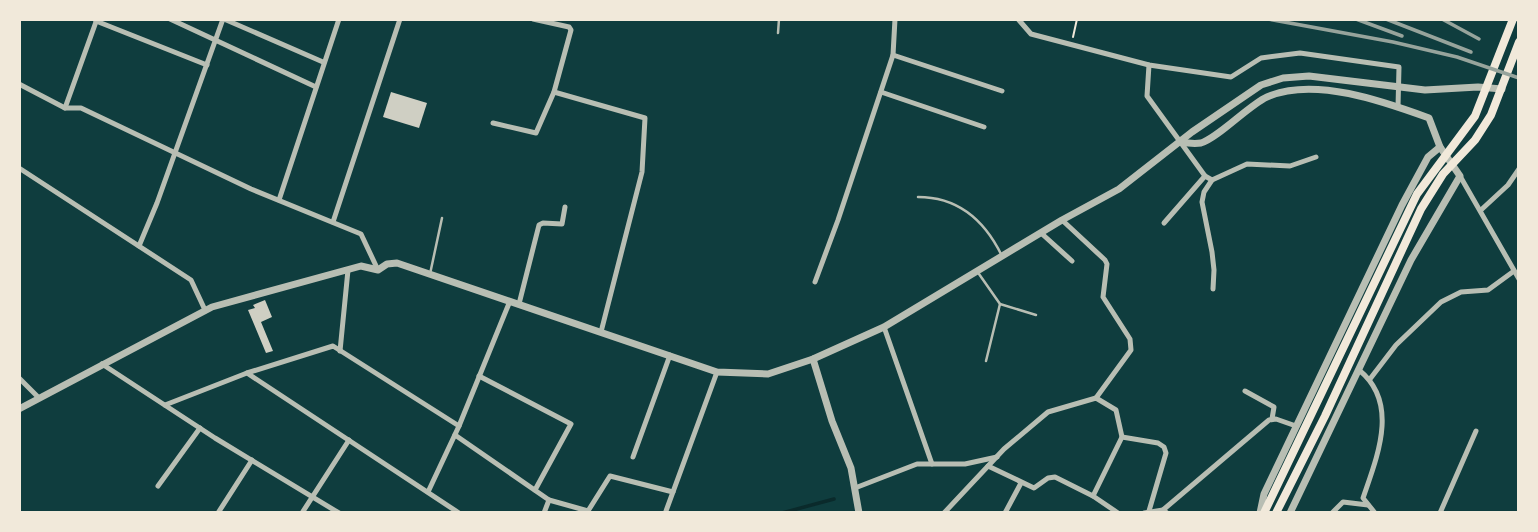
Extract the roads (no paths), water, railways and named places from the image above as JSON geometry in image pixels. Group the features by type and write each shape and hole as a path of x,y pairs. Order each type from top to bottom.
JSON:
{"main road":[{"path":"1264,511 1417,194 1475,116 1513,19"},
{"path":"1276,512 1325,416 1421,209 1443,174 1475,140 1491,116 1519,42"}],"street":[{"path":"170,19 316,86"},
{"path":"139,246 224,19 323,62"},
{"path":"279,200 339,19"},
{"path":"333,222 400,19"},
{"path":"493,123 536,133 554,92 571,30 569,27 533,19"},
{"path":"814,282 838,220 893,55 895,19"},
{"path":"1018,19 1031,34 1149,65 1231,77 1261,58 1300,52 1399,67 1398,107"},
{"path":"65,108 97,20 207,65"},
{"path":"893,55 1002,91"},
{"path":"1149,65 1147,96 1205,176 1212,180"},
{"path":"19,409 205,310 362,266 378,270 387,264 397,263 717,372 768,374 813,359 884,327 1062,220 1119,189 1192,132 1261,85 1283,78 1309,76 1424,90 1502,89"},
{"path":"19,84 65,108 81,108 279,200 361,234 378,270"},
{"path":"1179,142 1202,143 1267,97 1293,90 1356,95 1429,118 1440,147 1461,176 1519,278"},
{"path":"554,92 645,118 642,172 601,332"},
{"path":"881,92 984,127"},
{"path":"1264,511 1264,494 1402,205 1428,157 1440,147"},
{"path":"1213,289 1212,252 1202,202 1203,192 1212,180 1248,164 1290,166 1315,157"},
{"path":"19,169 191,280 205,310"},
{"path":"1481,210 1508,185 1519,169"},
{"path":"1164,223 1205,176"},
{"path":"1290,513 1411,260 1461,176"},
{"path":"519,304 540,225 562,224 565,207"},
{"path":"944,513 997,457 1048,412 1096,398 1131,350 1130,339 1103,297 1107,264 1105,260 1062,220"},
{"path":"1041,233 1072,261"},
{"path":"340,351 348,270"},
{"path":"1370,379 1396,345 1441,302 1461,292 1488,290 1514,271"},
{"path":"428,492 459,426 510,301"},
{"path":"884,327 932,464"},
{"path":"165,405 247,373 333,346 459,426"},
{"path":"633,457 670,355"},
{"path":"813,359 832,421 851,468 859,513"},
{"path":"102,364 339,513"},
{"path":"1359,370 1370,379 1383,409 1381,444 1363,498 1375,513"},
{"path":"666,511 717,372"},
{"path":"247,373 459,513"},
{"path":"479,376 570,424 535,490"},
{"path":"19,378 39,398"},
{"path":"1245,391 1274,407 1272,419"},
{"path":"1093,496 1122,437 1116,410 1096,398"},
{"path":"1122,437 1158,443 1164,447 1166,453 1146,512 1165,511 1269,420 1296,426"},
{"path":"158,486 200,428"},
{"path":"1440,513 1476,431"},
{"path":"455,435 550,500 588,511 610,476 673,492"},
{"path":"302,513 349,440"},
{"path":"855,488 917,464 965,464 997,457"},
{"path":"218,513 252,460"},
{"path":"988,466 1034,488 1048,478 1055,477 1093,496 1118,513"},
{"path":"1005,513 1021,483"},
{"path":"544,513 550,500"},
{"path":"1332,513 1343,502 1368,505"}],"lane":[{"path":"778,33 779,19"},
{"path":"918,197 938,197 975,216 1002,256"},
{"path":"430,274 442,218"},
{"path":"977,271 1000,304 1036,315"},
{"path":"986,361 1000,304"}],"waterway":[{"path":"782,513 834,499"}],"railway":[{"path":"1268,19 1457,57 1519,78"},
{"path":"1356,19 1402,36"},
{"path":"1386,19 1471,52"},
{"path":"1442,19 1479,39"}]}
